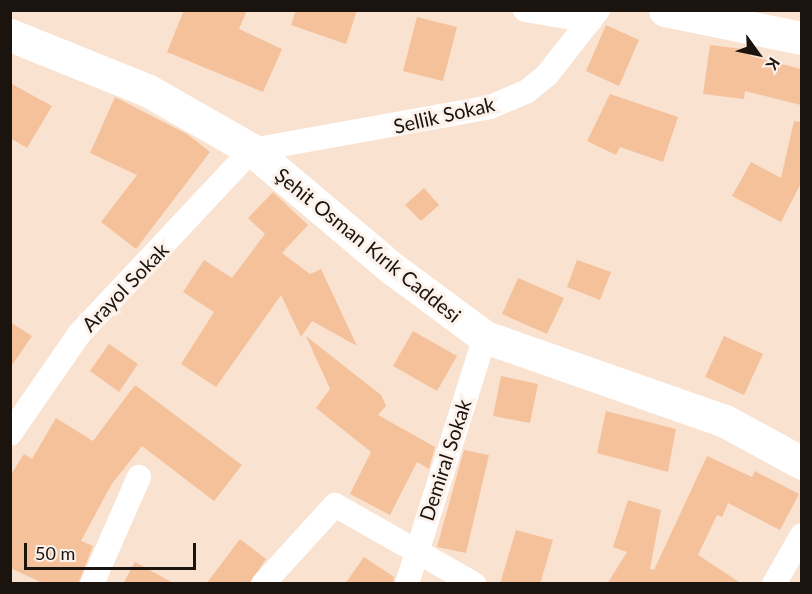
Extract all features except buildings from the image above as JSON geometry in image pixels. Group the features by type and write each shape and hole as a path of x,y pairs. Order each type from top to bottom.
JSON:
{"street":[{"path":"525,10 594,16"},
{"path":"665,10 801,38"},
{"name":"Sellik Sokak","path":"252,150 490,107 526,92 547,75 594,16"},
{"name":"Şehit Osman Kırık Caddesi","path":"10,35 147,90 252,150 402,277 485,337 725,422 801,463"},
{"name":"Arayol Sokak","path":"10,434 80,333 252,150"},
{"name":"Demiral Sokak","path":"407,584 485,337"},
{"path":"92,584 139,477"},
{"path":"263,584 335,505 415,553 474,584"},
{"path":"774,584 801,535"}]}
